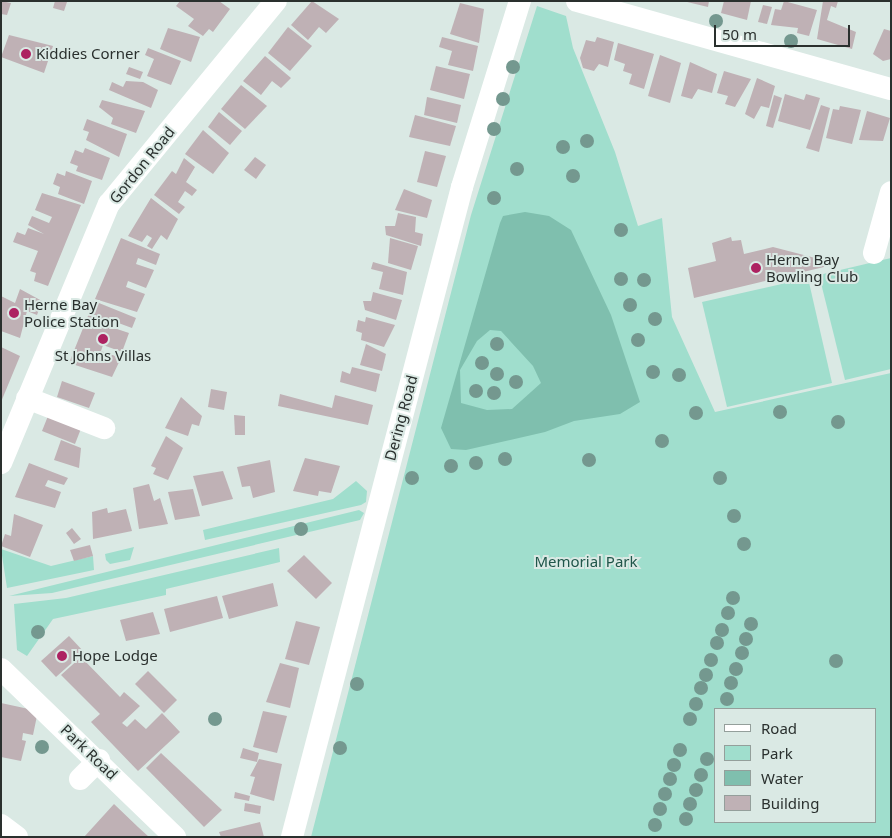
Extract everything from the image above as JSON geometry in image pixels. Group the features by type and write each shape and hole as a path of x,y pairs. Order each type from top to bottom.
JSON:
{"street":[{"name":"Gordon Road","path":"1,463 109,204 276,1"},
{"name":"Dering Road","path":"292,837 462,187 520,1"},
{"path":"576,1 891,89"},
{"path":"874,253 891,192"},
{"path":"27,398 104,428"},
{"name":"Park Road","path":"1,669 99,760 175,837"},
{"path":"80,779 99,760"},
{"path":"1,825 17,837"}],"green space":[{"name":"Memorial Park","path":"537,6 566,16 573,48 615,152 638,226 662,218 672,317 715,412 891,373 891,837 311,837 471,215"},
{"path":"891,258 891,369 845,380 819,275"},
{"path":"808,278 832,383 727,407 702,302"},
{"path":"356,481 367,491 366,502 361,505 205,540 203,530 333,499"},
{"path":"359,510 364,513 360,520 52,593 9,596"},
{"path":"134,547 130,560 110,564 106,560 105,554"},
{"path":"279,548 280,562 166,589 166,595 53,619 27,656 17,650 14,604 66,598"},
{"path":"1,549 51,566 93,556 94,570 7,588"}],"water":[{"path":"525,212 549,216 571,230 611,315 640,402 620,414 574,421 545,432 466,450 451,449 441,428 503,216","holes":["490,330 501,331 533,366 541,383 512,409 487,410 461,403 460,370 477,341"]}],"building":[{"path":"1,1 11,3 7,15 1,14"},
{"path":"55,1 67,2 64,11 53,8"},
{"path":"180,1 219,1 230,9 213,32 209,29 203,36 188,26 194,19 176,6"},
{"path":"312,1 339,19 326,33 319,27 308,40 291,25"},
{"path":"683,1 709,1 708,7"},
{"path":"724,1 751,1 747,20 721,13"},
{"path":"784,1 817,10 809,36 797,33 798,28 771,25 775,9 781,10"},
{"path":"823,1 838,1 836,8 831,6 827,20 856,32 852,49 817,39"},
{"path":"460,3 484,9 479,43 450,34"},
{"path":"763,5 772,7 767,24 758,22"},
{"path":"288,27 312,46 290,71 268,53"},
{"path":"168,28 200,37 191,62 160,49"},
{"path":"884,29 891,31 891,59 883,61 873,54"},
{"name":"Kiddies Corner","path":"9,35 53,46 44,73 1,57"},
{"path":"442,37 478,46 473,71 448,65 452,51 439,47"},
{"path":"597,37 614,42 608,67 599,64 594,71 583,68 580,58 586,40 595,42"},
{"path":"618,43 654,54 644,89 629,84 632,74 623,71 625,64 614,60"},
{"path":"148,48 181,61 171,85 147,76 154,59 145,55"},
{"path":"660,55 681,63 670,103 648,96"},
{"path":"265,56 291,78 281,88 272,81 261,95 243,81"},
{"path":"690,62 717,74 712,93 698,89 692,99 681,96"},
{"path":"436,66 470,74 464,99 430,90"},
{"path":"129,67 143,72 140,79 126,74"},
{"path":"724,71 751,79 735,107 725,104 728,96 717,93"},
{"path":"757,78 775,86 769,108 761,106 754,119 745,114"},
{"path":"126,81 143,82 158,90 151,108 109,90 112,82 123,87"},
{"path":"241,85 267,106 245,129 221,109"},
{"path":"785,94 804,100 806,94 820,98 810,130 778,121"},
{"path":"774,95 782,98 773,128 766,126"},
{"path":"427,97 461,105 457,123 424,115"},
{"path":"102,100 145,111 136,133 111,124 113,118 99,107"},
{"path":"821,105 830,108 819,152 806,148"},
{"path":"840,106 861,110 852,144 826,138 833,109 839,110"},
{"path":"867,111 890,118 883,141 859,140"},
{"path":"219,112 242,131 230,145 208,127"},
{"path":"415,115 456,126 450,146 409,137"},
{"path":"87,119 127,134 119,157 86,140 89,132 83,130"},
{"path":"203,130 229,153 213,174 185,154"},
{"path":"85,148 110,158 102,180 76,171 78,166 70,163 75,150 83,153"},
{"path":"425,151 446,156 437,187 417,182"},
{"path":"255,157 266,165 256,179 244,170"},
{"path":"184,158 195,167 186,182 197,190 192,196 185,191 178,202 185,207 179,214 154,195 172,171 176,174"},
{"path":"66,171 92,181 84,204 58,194 60,187 53,184 57,173 65,176"},
{"path":"404,189 432,200 427,218 395,210"},
{"path":"42,193 81,205 48,286 34,281 36,273 30,271 38,251 13,242 17,232 25,235 28,228 44,234 28,225 32,216 49,223 52,217 35,210"},
{"path":"151,198 178,219 167,240 161,235 152,249 147,246 152,238 147,235 142,242 128,236"},
{"path":"398,213 416,217 415,232 423,234 421,246 386,235 385,226 395,226"},
{"name":"Herne Bay Bowling Club","path":"731,237 732,241 741,240 744,254 773,247 823,260 824,267 694,298 688,268 716,261 712,243"},
{"path":"121,238 160,254 156,265 138,258 136,264 154,270 146,288 128,281 126,287 145,294 137,312 95,299"},
{"path":"390,238 418,246 411,270 388,263"},
{"path":"373,262 407,272 403,295 379,289 383,272 371,269"},
{"name":"Herne Bay Police Station","path":"20,289 42,301 37,315 27,311 20,338 1,331 1,296 15,303"},
{"path":"373,292 402,300 396,320 365,310 363,301 371,301"},
{"name":"St Johns Villas","path":"94,301 136,318 132,328 113,321 111,327 129,333 122,352 103,345 101,351 121,358 112,377 69,363"},
{"path":"366,317 395,325 384,347 361,340 362,333 356,331 358,320 365,322"},
{"path":"366,344 386,354 382,371 360,365"},
{"path":"1,347 20,356 1,402"},
{"path":"352,367 380,374 376,392 340,382 342,371 350,374"},
{"path":"62,381 95,393 89,408 57,397"},
{"path":"211,389 227,392 224,410 208,407"},
{"path":"280,394 332,408 335,395 373,405 368,425 278,406"},
{"path":"181,397 202,416 199,426 192,424 188,436 165,428"},
{"path":"234,415 245,416 245,435 235,435"},
{"path":"48,416 82,426 75,444 42,431"},
{"path":"166,436 183,448 168,480 153,474 156,468 151,466"},
{"path":"61,440 81,448 79,468 54,460"},
{"path":"305,458 340,466 331,493 319,491 318,496 293,491"},
{"path":"270,460 275,492 253,498 250,486 242,487 237,467"},
{"path":"29,463 68,478 64,485 48,480 45,486 61,492 55,508 15,497"},
{"path":"223,471 233,499 202,506 193,476"},
{"path":"149,484 154,501 160,498 168,524 139,529 133,488"},
{"path":"193,489 200,516 175,520 168,492"},
{"path":"107,508 108,513 126,509 132,531 93,539 92,512"},
{"path":"14,514 43,525 30,557 1,546 5,534 11,536"},
{"path":"72,528 81,539 74,544 66,533"},
{"path":"90,545 93,556 74,561 70,550"},
{"path":"304,555 332,583 316,599 287,571"},
{"path":"273,583 278,606 229,619 222,596"},
{"path":"217,596 223,618 170,632 164,609"},
{"path":"153,612 160,634 126,641 120,620"},
{"path":"296,621 320,627 309,665 285,659"},
{"name":"Hope Lodge","path":"69,636 84,652 56,677 41,661"},
{"path":"81,657 120,697 124,692 140,706 122,723 127,727 135,719 146,729 162,713 180,732 138,771 91,722 100,714 61,675"},
{"path":"280,663 299,668 290,708 266,702"},
{"path":"148,671 177,700 164,713 135,684"},
{"path":"1,703 38,711 33,735 23,733 22,740 26,741 21,761 1,757"},
{"path":"263,711 287,716 277,753 253,747"},
{"path":"243,748 259,753 257,762 240,758"},
{"path":"161,753 222,810 204,827 146,768"},
{"path":"259,759 282,764 274,801 250,794 255,777 250,776"},
{"path":"235,792 250,796 249,801 234,798"},
{"path":"245,803 261,806 260,814 244,811"},
{"path":"114,804 138,827 149,837 84,837"},
{"path":"260,822 264,837 221,837 219,832"}],"place":[{"name":"Kiddies Corner","path":"26,54"},
{"name":"Herne Bay Bowling Club","path":"756,268"},
{"name":"Herne Bay Police Station","path":"14,313"},
{"name":"St Johns Villas","path":"103,339"},
{"name":"Hope Lodge","path":"62,656"}]}
